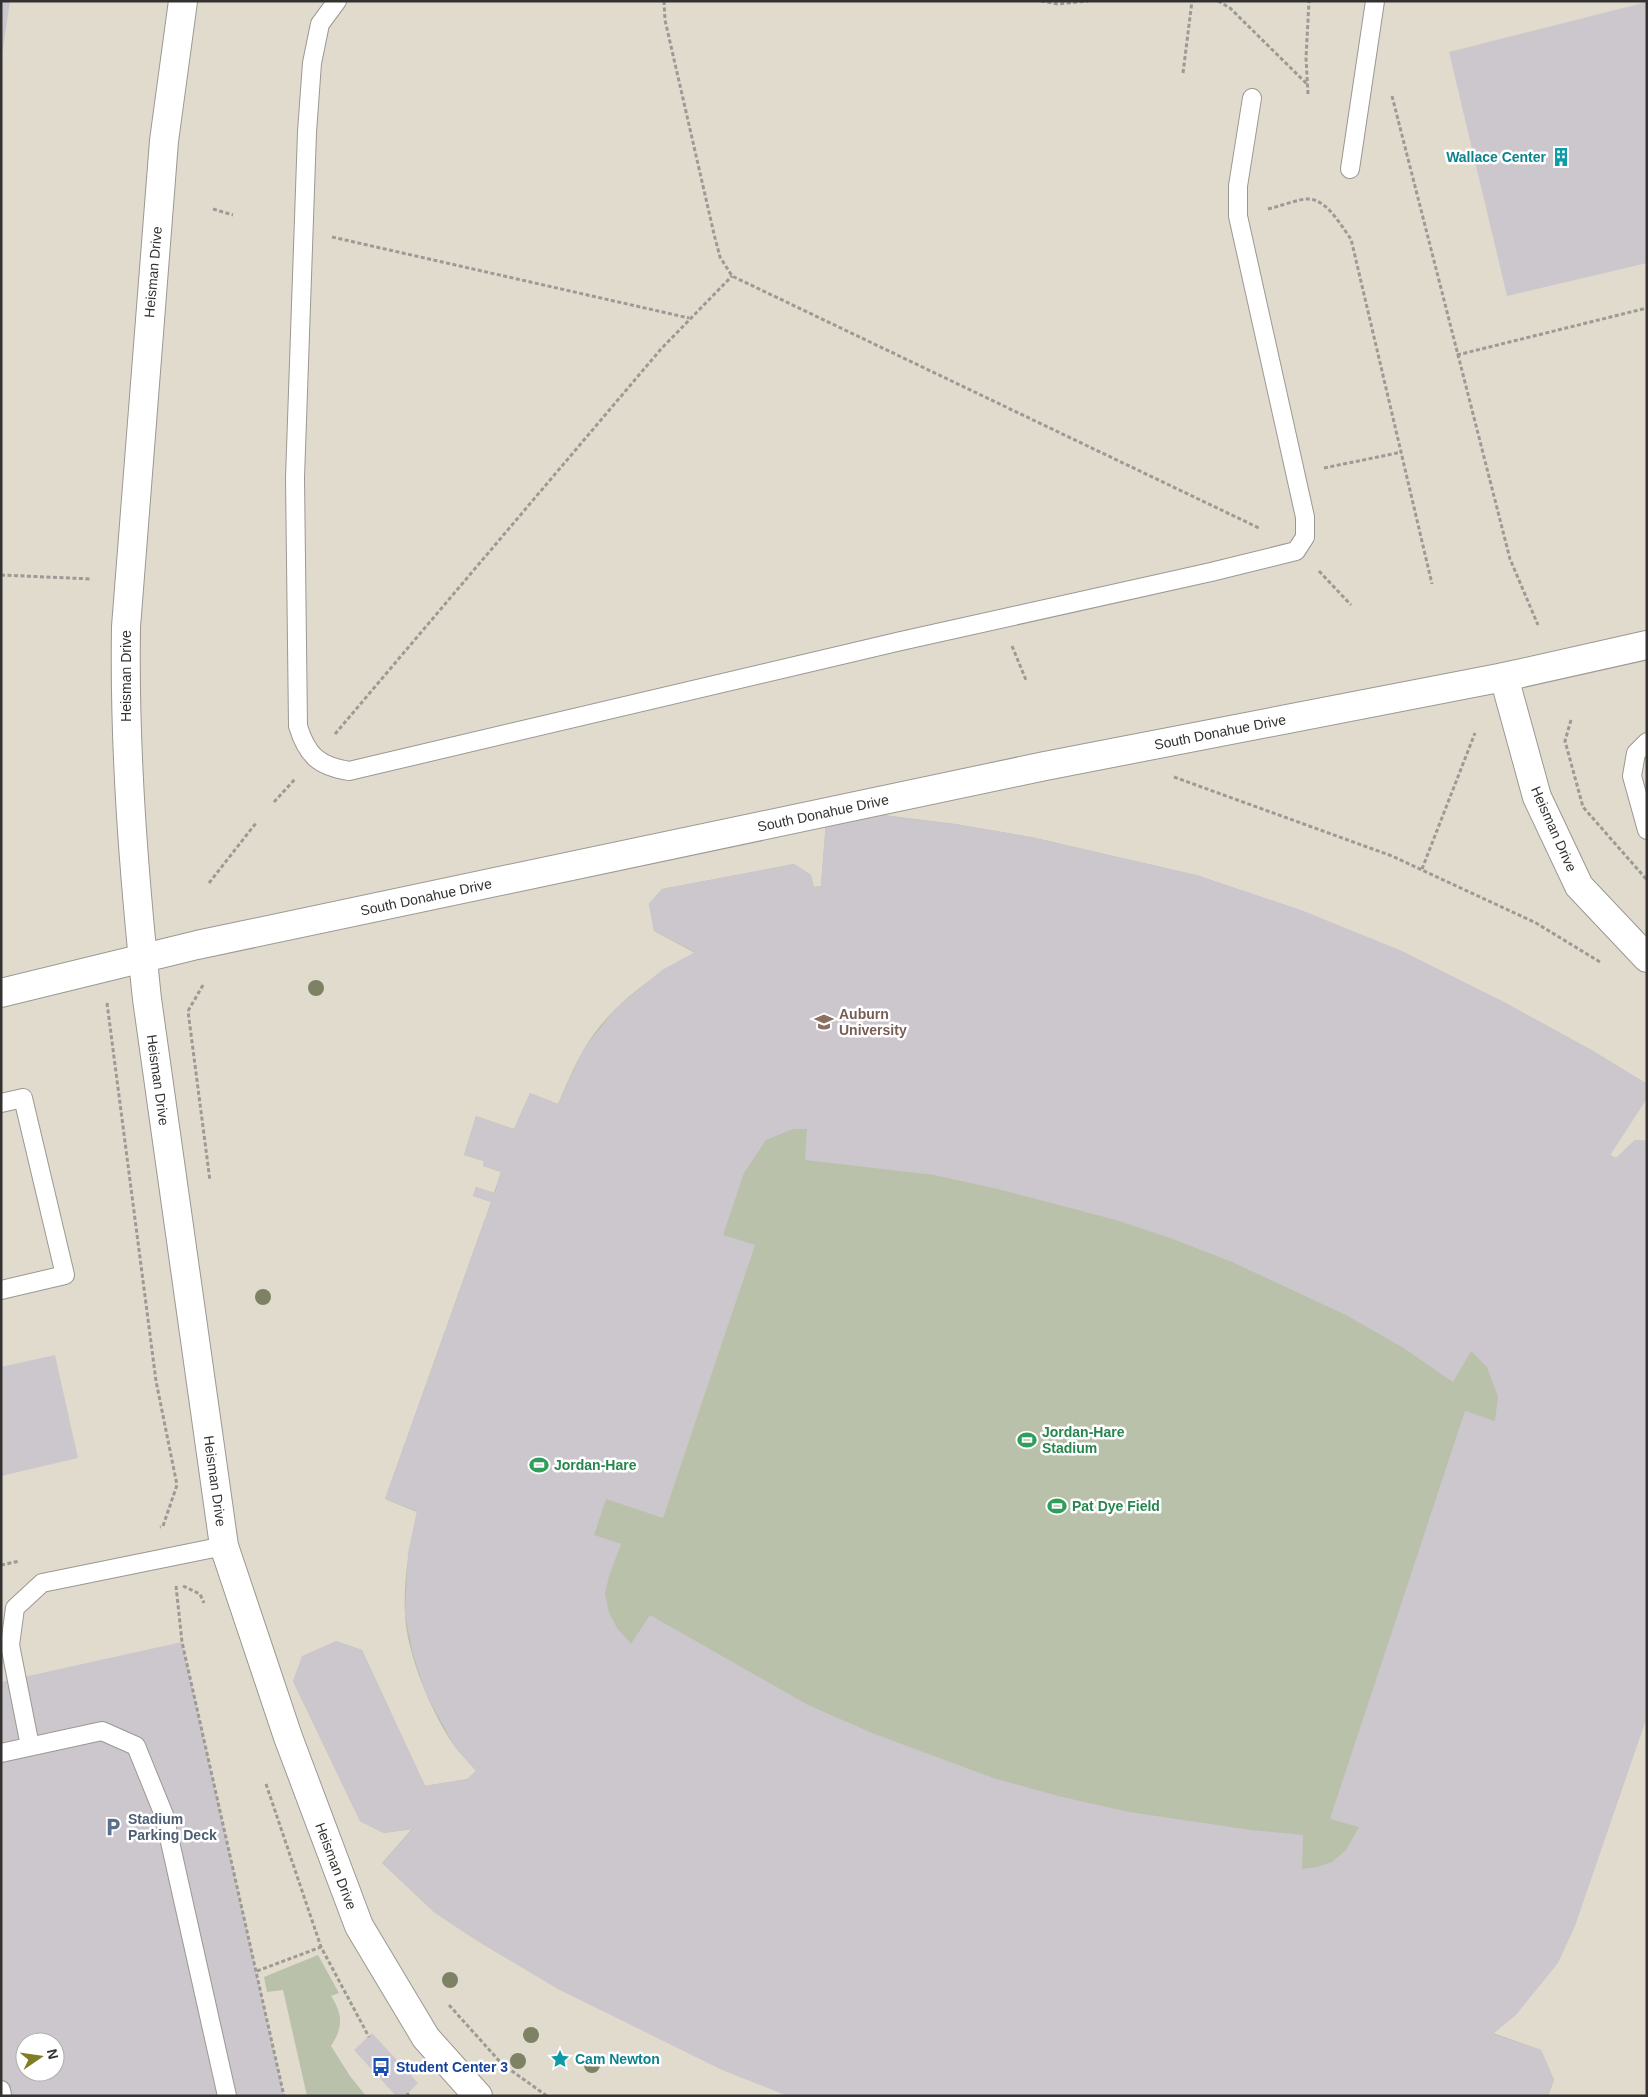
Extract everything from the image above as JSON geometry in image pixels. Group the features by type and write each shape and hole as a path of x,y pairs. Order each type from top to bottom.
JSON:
{"street":[{"name":"Heisman Drive","path":"183,1 164,140 126,626 125,705 143,958 224,1546 288,1737 359,1926 426,2038 478,2096"},
{"name":"South Donahue Drive","path":"1,993 143,958 1035,768 1504,677 1647,645"},
{"name":"Heisman Drive","path":"1504,677 1537,797 1579,886 1647,958"}],"lane":[{"path":"337,1 320,24 312,63 302,230 295,478 298,726 304,745 315,758 330,768 349,771 1296,551 1305,537 1305,517 1238,216 1238,186 1252,98"},
{"path":"1350,169 1375,1"},
{"path":"1647,742 1636,753 1632,776 1647,830"},
{"path":"1,1103 22,1098 65,1275 1,1290"},
{"path":"30,1746 10,1645 15,1608 42,1583 224,1546"},
{"path":"1,1753 102,1731 136,1746 164,1815 227,2096"},
{"path":"1,2090 2,2096"}],"path":[{"path":"664,1 665,20 714,234 720,257 732,276 1259,529 1296,551 1310,562 1351,605"},
{"path":"1041,1 1058,4 1088,1"},
{"path":"1183,73 1192,1"},
{"path":"1218,1 1230,8 1308,85"},
{"path":"1308,94 1306,58 1309,1"},
{"path":"1390,86 1510,559 1538,625"},
{"path":"1238,216 1309,199 1322,204 1330,211 1351,239 1432,584"},
{"path":"213,210 233,214"},
{"path":"302,230 689,318"},
{"path":"315,758 473,568 689,318 732,276"},
{"path":"1457,355 1647,308"},
{"path":"1296,474 1402,452"},
{"path":"1,575 92,579"},
{"path":"1001,618 1026,680"},
{"path":"1571,720 1565,741 1583,807 1647,880"},
{"path":"1422,869 1475,733"},
{"path":"1168,776 1392,856 1536,923 1602,963"},
{"path":"209,883 256,823"},
{"path":"203,985 188,1011 211,1188"},
{"path":"112,1008 107,1008 156,1380 177,1485 163,1526"},
{"path":"176,1584 182,1642 284,2096"},
{"path":"257,1971 321,1947 369,2037"},
{"path":"444,1999 502,2064 547,2096"}],"shaded area":[{"name":"Auburn University","path":"1,1 1647,1 1647,2096 1,2096"}],"green space":[{"name":"Jordan-Hare Stadium","path":"827,808 955,824 1031,837 1200,876 1500,1000 1593,1051 1647,1084 1647,1098 1610,1155 1616,1158 1635,1140 1647,1141 1647,1717 1493,2033 1541,2050 1554,2080 1548,2096 788,2096 560,1990 476,1940 434,1912 382,1863 412,1829 384,1833 360,1821 293,1681 336,1641 362,1650 425,1786 467,1779 476,1771 456,1748 438,1719 422,1684 410,1647 405,1614 405,1588 417,1512 385,1499 491,1202 473,1196 476,1187 494,1193 501,1172 483,1166 484,1161 464,1155 476,1116 514,1129 530,1093 558,1104 579,1057 593,1035 605,1021 647,982 695,953 654,931 649,904 662,889 794,864 811,875 814,887 821,886"},
{"path":"318,1955 339,1993 331,1996 338,2009 340,2021 338,2033 331,2046 350,2076 366,2096 307,2096 283,1990 267,1992 264,1977"}],"building":[{"path":"1,1 10,1 2,55 1,55"},
{"name":"Wallace Center","path":"1647,2 1647,263 1507,296 1449,52"},
{"name":"Jordan-Hare Stadium","path":"827,808 955,824 1031,837 1200,876 1301,910 1402,951 1500,1000 1593,1051 1647,1084 1647,1098 1610,1155 1616,1158 1635,1140 1647,1141 1647,1717 1575,1926 1558,1963 1516,2015 1493,2034 1541,2050 1554,2080 1548,2096 788,2096 722,2070 560,1990 476,1940 434,1912 382,1863 413,1829 384,1833 360,1821 293,1681 302,1656 336,1641 362,1650 425,1786 467,1779 476,1771 455,1747 426,1694 413,1654 405,1615 408,1553 417,1511 385,1499 491,1202 473,1196 476,1187 495,1193 501,1172 483,1166 484,1161 464,1155 476,1116 514,1129 530,1093 558,1104 583,1050 616,1008 662,970 695,952 654,931 649,904 662,889 794,864 811,875 814,887 821,886","holes":["793,1129 807,1129 805,1160 934,1175 998,1189 1116,1220 1173,1239 1232,1262 1346,1315 1402,1347 1453,1382 1471,1351 1487,1367 1498,1397 1495,1421 1465,1411 1330,1819 1359,1827 1346,1850 1332,1862 1302,1869 1303,1835 1251,1830 1129,1812 1058,1796 993,1778 872,1733 808,1705 650,1615 631,1644 617,1628 609,1613 605,1594 609,1576 621,1544 594,1535 606,1499 663,1518 755,1245 723,1235 744,1173 766,1140"]},
{"path":"55,1355 78,1458 1,1476 1,1367"},
{"name":"Stadium Parking Deck","path":"182,1642 284,2096 1,2096 1,1682"},
{"path":"372,2033 418,2083 405,2096 396,2096 354,2050"}],"place":[{"name":"Wallace Center","path":"1561,157"},
{"name":"Auburn University","path":"824,1022"},
{"name":"Jordan-Hare Stadium","path":"1027,1440"},
{"name":"Jordan-Hare","path":"539,1465"},
{"name":"Pat Dye Field","path":"1057,1506"},
{"name":"Stadium Parking Deck","path":"113,1827"},
{"name":"Cam Newton","path":"560,2059"},
{"name":"Student Center 3","path":"381,2067"}]}
